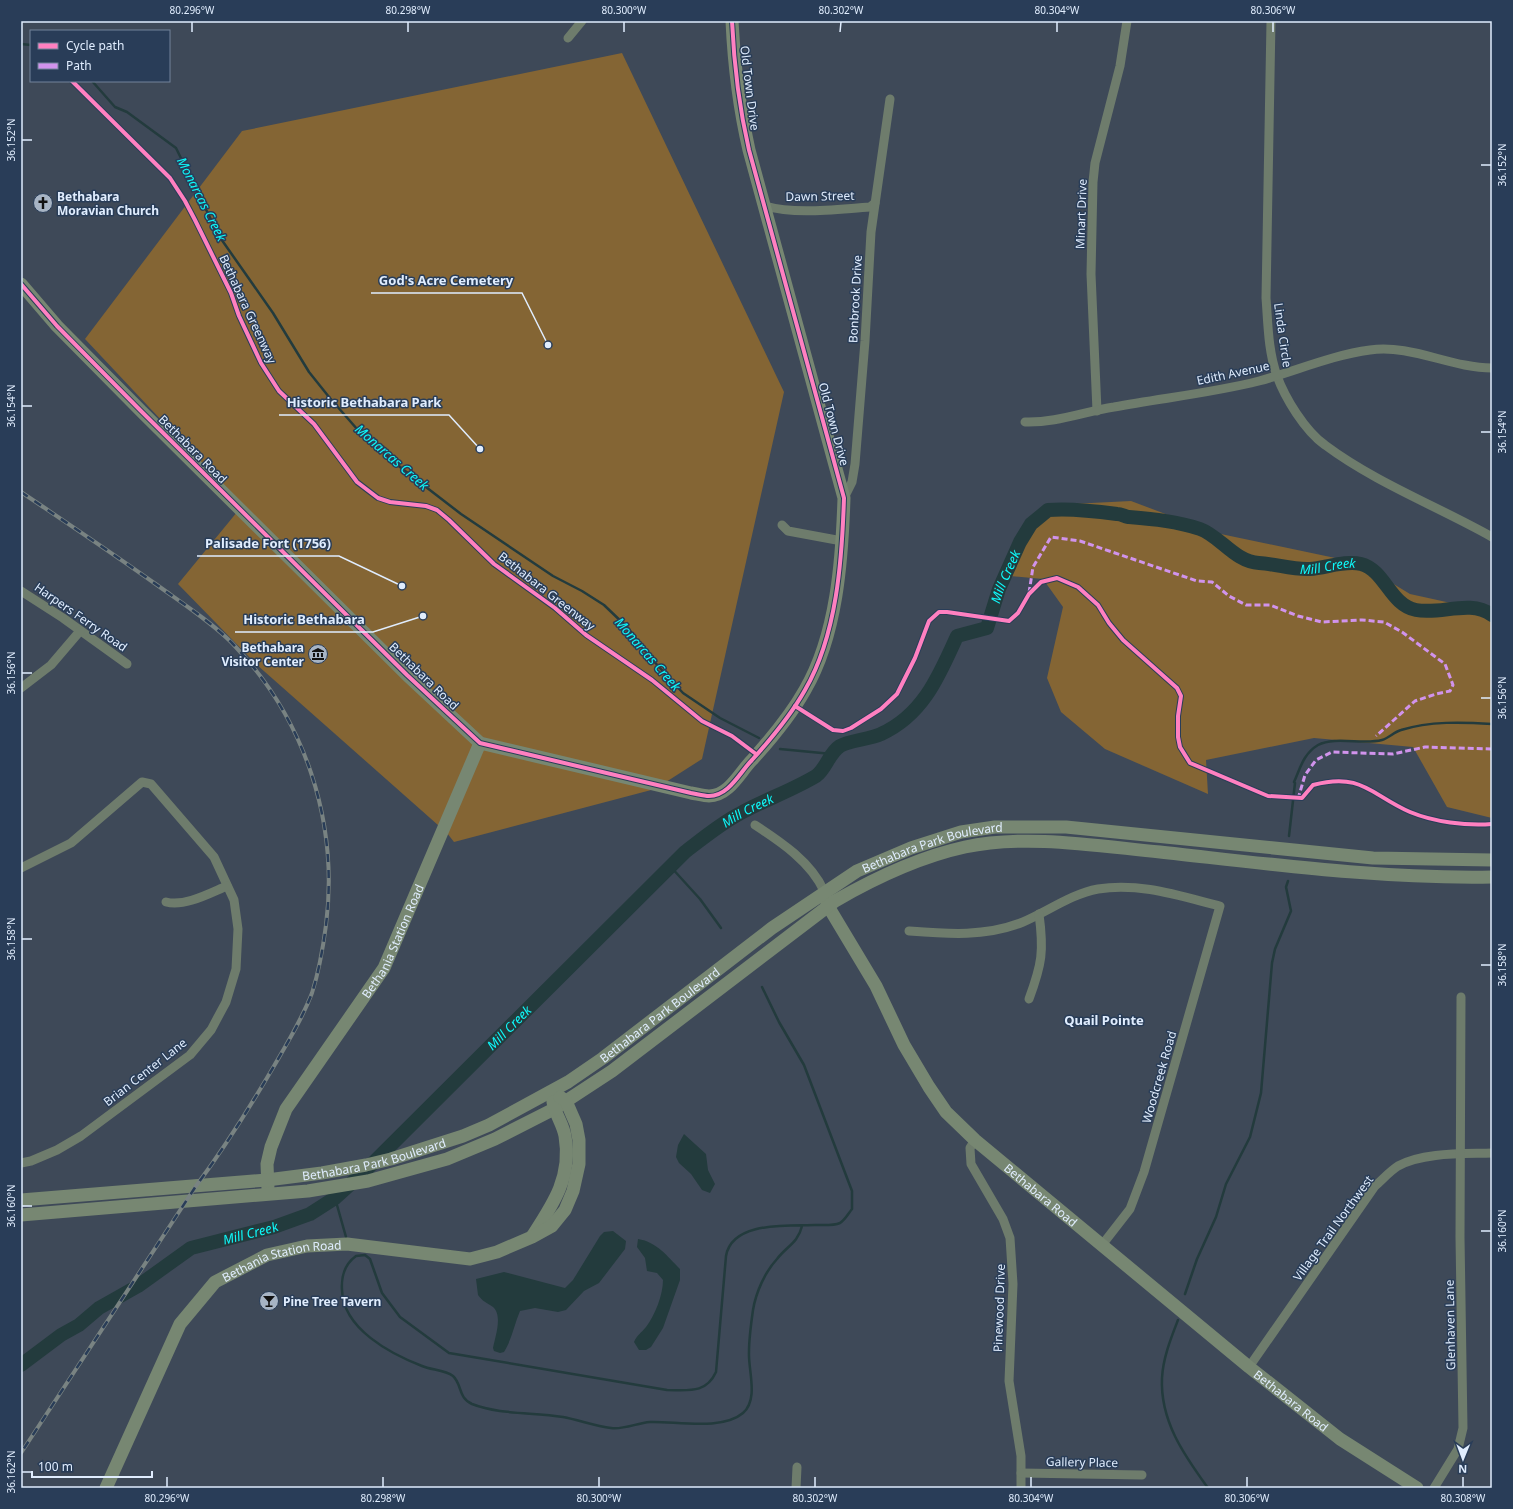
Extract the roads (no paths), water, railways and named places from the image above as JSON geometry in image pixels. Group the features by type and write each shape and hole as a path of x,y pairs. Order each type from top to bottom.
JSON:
{"street":[{"path":"568,38 582,21"},
{"name":"Old Town Drive","path":"709,796 717,795 732,785 788,716 806,690 814,673 826,637 836,598 842,541 844,498 740,111 734,69 732,21"},
{"name":"Minart Drive","path":"1097,411 1091,274 1093,182 1095,163 1120,66 1127,21"},
{"name":"Linda Circle","path":"1271,21 1266,298 1268,334 1277,376 1301,419 1324,444 1397,489 1492,537"},
{"name":"Bonbrook Drive","path":"844,498 852,482 855,464 865,341 869,257 890,99"},
{"name":"Dawn Street","path":"765,206 776,209 818,210 870,207 875,203"},
{"name":"Bethabara Road","path":"21,284 57,326 141,411 407,675 480,743 709,796"},
{"name":"Edith Avenue","path":"1025,422 1044,422 1112,407 1217,390 1277,376 1344,355 1371,349 1398,350 1492,368"},
{"path":"782,525 788,531 842,541"},
{"name":"Harpers Ferry Road","path":"21,591 63,618 127,664"},
{"path":"21,688 52,665 80,631"},
{"name":"Bethania Station Road","path":"268,1194 267,1164 271,1147 286,1109 384,968 480,743"},
{"name":"Brian Center Lane","path":"21,868 71,843 142,782 151,784 214,857 234,900 238,930 236,969 226,1002 211,1030 190,1055 81,1136 57,1150 31,1161 21,1163"},
{"name":"Bethabara Road","path":"755,825 786,846 819,879 828,906 876,986 904,1045 946,1112 975,1140 1249,1367 1340,1439 1417,1488"},
{"name":"Bethabara Park Boulevard","path":"21,1200 267,1180 322,1173 366,1165 443,1144 489,1125 552,1092 602,1058 735,955 824,892 857,871 911,848 961,832 995,826 1066,827 1374,858 1492,860"},
{"name":"Bethabara Park Boulevard","path":"21,1215 308,1191 368,1181 447,1159 495,1139 554,1109 612,1071 828,906 864,884 916,861 965,847 996,842 1065,842 1372,874 1492,877"},
{"path":"166,902 174,904 227,886"},
{"name":"Woodcreek Road","path":"1039,914 1086,893 1116,887 1158,890 1220,906 1144,1172 1130,1209 1102,1245"},
{"path":"909,931 972,934 1002,929 1039,914 1043,942 1040,969 1029,999"},
{"name":"Glenhaven Lane","path":"1434,1488 1458,1449 1463,1428 1461,1154 1462,997"},
{"path":"552,1092 566,1101"},
{"path":"532,1237 552,1207 562,1187 567,1160 565,1134 554,1109 552,1092"},
{"name":"Bethania Station Road","path":"106,1488 180,1324 215,1282 267,1255 307,1246 347,1244 470,1259 497,1252 532,1237 552,1226 564,1210 574,1191 579,1164 579,1140 576,1124 566,1101"},
{"name":"Pinewood Drive","path":"975,1140 970,1148 971,1164 1003,1218 1010,1238 1013,1284 1009,1381 1021,1456 1021,1488"},
{"name":"Village Trail Northwest","path":"1249,1367 1375,1186 1398,1166 1421,1158 1492,1153"},
{"path":"796,1488 797,1467"},
{"name":"Gallery Place","path":"1021,1473 1142,1475"}],"waterway":[{"name":"Monarcas Creek","path":"21,44 30,45"},
{"name":"Monarcas Creek","path":"93,82 115,107 127,112 176,148 219,236 273,313 309,372 357,429 400,467 461,514 553,576 582,591 604,605 628,628 649,656 683,693 720,718 759,738"},
{"name":"Mill Creek","path":"21,1365 61,1335 79,1325 99,1308 138,1286 191,1248 274,1227 310,1214 335,1198 367,1169 685,852 732,818 816,776 836,749 843,744 881,734 896,726 908,716 919,705 936,680 957,636 987,628 999,589 1020,542 1031,524 1048,510 1056,509 1120,514 1128,517 1191,526 1207,532 1235,554 1250,562 1304,569 1349,563 1361,564 1369,567 1376,573 1400,602 1407,607 1426,611 1474,608 1483,610 1492,615"},
{"path":"1289,836 1294,782 1305,757 1318,745 1332,741 1366,742 1382,740 1398,731 1423,725 1458,723 1492,724"},
{"name":"Monarcas Creek","path":"780,749 832,754"},
{"path":"670,866 700,899 721,928"},
{"path":"1185,1294 1197,1259 1216,1217 1226,1184 1250,1137 1261,1093 1272,963 1275,949 1291,911 1286,887 1288,881"},
{"path":"762,987 779,1022 804,1065 852,1191 852,1209 843,1220 837,1224 791,1225 763,1228 750,1231 739,1237 730,1245 726,1256 716,1372 707,1384 696,1389 667,1390 449,1353 400,1317 382,1293 370,1259 365,1255 356,1256 352,1259 344,1271 342,1280 344,1304 351,1317 360,1328 383,1347 410,1361 446,1372 453,1376 456,1379 464,1398 472,1404 483,1408 505,1412 552,1415 611,1428 650,1422 698,1424 723,1422 734,1419 743,1413 751,1400 752,1384 749,1347 756,1296 769,1270 795,1240 802,1226"},
{"path":"335,1198 346,1237"},
{"path":"1178,1320 1164,1363 1162,1394 1169,1423 1175,1437 1190,1463 1208,1488"}],"railway":[{"path":"21,492 186,605 232,643 258,672 279,704 297,738 311,774 321,810 327,848 329,886 322,951 312,993 304,1012 237,1127 196,1186 21,1453"}],"place":[{"name":"Bethabara Moravian Church","path":"43,203"},
{"name":"God's Acre Cemetery","path":"548,345"},
{"name":"Historic Bethabara Park","path":"480,449"},
{"name":"Palisade Fort (1756)","path":"402,586"},
{"name":"Historic Bethabara","path":"423,616"},
{"name":"Bethabara Visitor Center","path":"318,654"},
{"name":"Pine Tree Tavern","path":"269,1301"}],"district":[{"name":"Quail Pointe","path":"1104,1020"}]}
